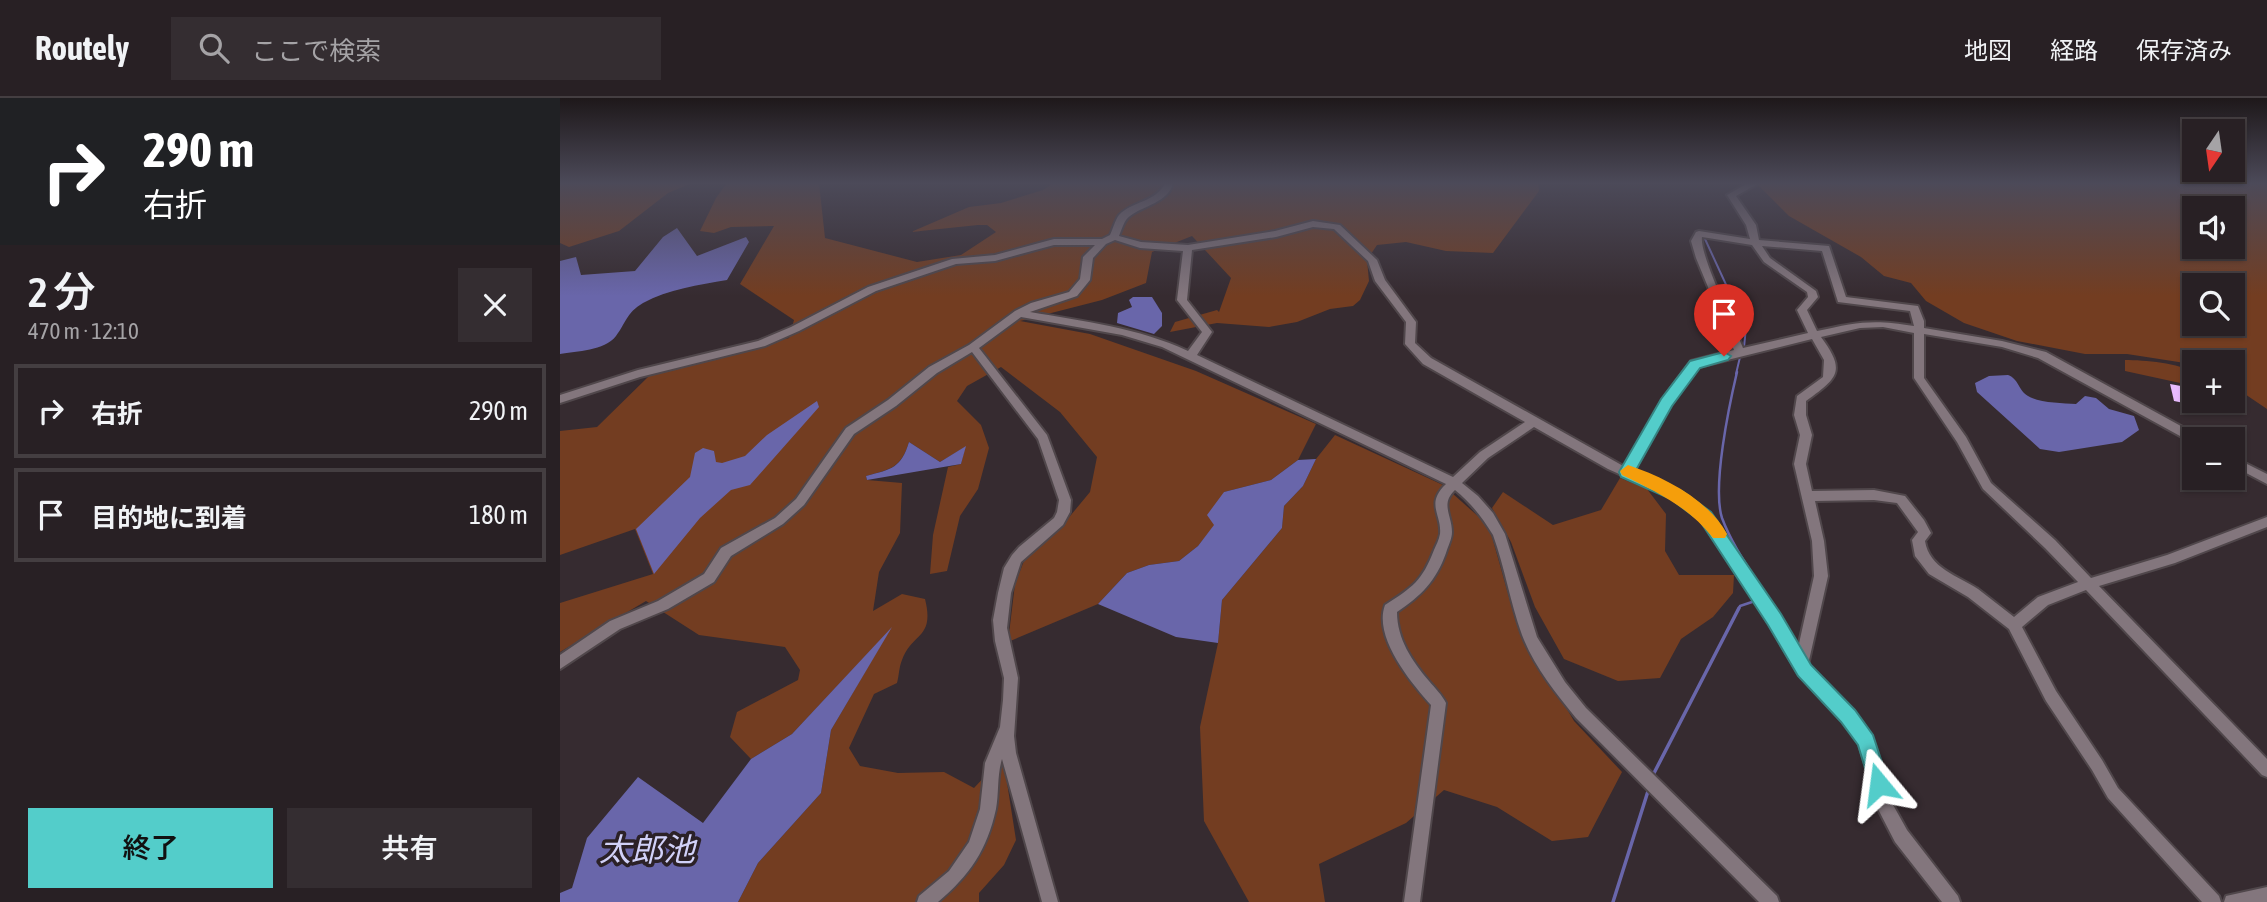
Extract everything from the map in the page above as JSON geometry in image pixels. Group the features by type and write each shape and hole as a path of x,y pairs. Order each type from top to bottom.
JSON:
{"street":[{"path":"560,663 615,625 663,605 709,578 726,552 779,521 800,502 850,431 892,403 933,370 973,347 1019,313 1035,305 1066,297 1081,287 1085,280 1088,257 1109,239 1120,221"},
{"path":"1748,221 1755,243 1767,260 1811,291 1813,297 1802,310 1804,320 1816,333 1830,362 1828,379 1801,399 1800,415 1806,435 1800,464 1818,541 1821,576 1801,664"},
{"path":"560,399 638,374 761,344 872,289 955,261 1002,257 1054,242 1109,239 1140,245 1188,248 1276,234 1317,224 1337,227 1372,260 1380,281 1411,322 1410,344 1421,356 1612,467 1677,495 1706,516 1801,664 1848,716 1866,741 1885,806 1901,836 1952,902"},
{"path":"1740,352 1696,241 1699,234 1755,243 1826,248 1842,300 1914,308 1919,321 1919,378 1962,440 1987,486 2050,544 2267,770"},
{"path":"1188,248 1182,300 1207,332 1190,357"},
{"path":"1019,313 1123,332 1166,345 1454,483 1470,494 1497,527 1530,638 1560,687 1581,713 1771,902"},
{"path":"1627,472 1666,403 1695,365 1816,333 1883,324 2002,344 2042,355 2182,432"},
{"path":"973,347 1043,438 1066,500 1066,506 1057,524 1044,537 1016,555 1000,622 1000,633 1011,677 1011,716 1007,735 1012,767 1050,902"},
{"path":"1412,902 1439,703 1395,646 1388,623 1390,609 1421,589 1434,572 1446,535 1440,500 1484,455 1534,421"},
{"path":"2245,467 2267,479"},
{"path":"1809,496 1874,495 1901,499 1925,533 1918,540 1920,552 1934,570 1981,599 2014,625 2051,696 2113,793 2213,902"},
{"path":"2014,625 2043,601 2170,559 2267,522"},
{"path":"925,902 955,877 976,846 988,809 993,763 1011,716"},
{"path":"2232,902 2267,895"}],"shaded area":[{"path":"560,221 633,221 619,231 569,247 560,243"},
{"path":"705,221 823,221 825,238 917,262 961,255 996,232 987,225 978,225 911,232 938,221 1517,221 1493,253 1446,251 1406,242 1377,245 1367,260 1369,281 1360,300 1353,306 1330,309 1297,322 1269,327 1217,323 1170,332 1175,322 1217,310 1219,312 1231,278 1192,236 1152,252 1146,283 1102,300 1020,321 1090,334 1196,371 1316,424 1298,460 1271,480 1224,492 1215,525 1198,546 1179,561 1149,565 1127,573 1098,604 1008,642 1015,584 1027,553 1056,533 1090,492 1097,457 1060,412 1001,367 967,386 957,401 981,425 989,448 978,489 960,516 947,571 930,574 933,535 948,467 961,464 965,447 940,462 909,442 906,451 894,466 866,476 867,480 902,483 900,533 879,572 873,611 902,594 925,599 927,621 921,634 906,651 897,683 874,694 849,748 860,766 898,773 944,772 974,788 1003,757 1016,840 1004,865 979,893 979,902 738,902 758,863 821,793 831,730 889,631 792,734 751,759 730,737 737,712 798,680 800,670 785,647 699,635 646,601 560,652 560,603 653,574 635,529 560,555 560,431 597,427 649,376 789,338 794,320 740,284 774,226 731,227 714,233 700,231"},
{"path":"1797,221 2182,221 2182,259 2245,259 2245,221 2267,221 2267,409 2245,394 2245,350 2182,350 2182,363 2127,354 2085,354 2017,341 1964,323 1926,301 1911,283 1884,276 1861,257"},
{"path":"2125,360 2180,367 2182,383 2125,371"},
{"path":"1335,435 1443,485 1489,526 1516,622 1574,721 1622,772 1588,837 1552,841 1497,807 1444,790 1406,823 1319,864 1325,902 1249,902 1204,821 1200,727 1218,643 1222,600 1282,528 1284,506 1303,486 1316,459"},
{"path":"1620,478 1647,489 1666,514 1665,551 1679,575 1734,575 1733,593 1713,617 1681,639 1660,678 1618,681 1564,659 1535,607 1511,542 1492,508 1503,492 1553,525 1601,510"}],"water":[{"path":"677,228 697,256 746,237 749,242 727,280 684,288 653,298 633,311 616,336 605,345 560,354 560,261 576,257 581,275 635,271 663,237"},
{"path":"1133,297 1152,297 1162,313 1162,326 1154,334 1117,323 1118,313 1132,307 1129,300"},
{"path":"2008,375 2025,394 2039,400 2076,404 2085,396 2096,398 2109,409 2134,416 2139,430 2122,442 2059,452 2040,449 1977,392 1975,383 1989,376"},
{"path":"817,401 819,407 750,485 731,490 700,518 654,574 636,529 690,477 695,453 703,448 714,451 716,462 722,463 745,456 767,435"},
{"path":"909,442 940,462 966,446 961,464 867,480 866,476 889,469 899,462"},
{"path":"1316,459 1303,486 1284,506 1282,528 1222,600 1218,643 1176,637 1098,604 1127,573 1149,565 1179,561 1198,546 1214,525 1207,515 1224,492 1271,480 1298,460"},
{"name":"太郎池","path":"892,627 831,730 821,793 758,863 738,902 560,902 560,893 572,888 587,838 638,777 703,823 751,759 792,734"}],"building":[{"path":"2170,384 2182,386 2182,403 2174,401"}],"waterway":[{"path":"1705,239 1746,328 1744,347"},
{"path":"1736,374 1740,357"},
{"path":"1737,372 1720,467 1719,504 1731,538 1765,594"},
{"path":"1739,608 1755,601"},
{"path":"1653,775 1739,608"},
{"path":"1613,902 1649,788"}],"slow traffic":[{"path":"1628,471 1651,485 1677,495 1706,516 1719,534"}],"route":[{"path":"1724,356 1695,365 1666,403 1627,472 1677,495 1706,516 1804,671 1848,716 1866,741 1879,784"}]}
